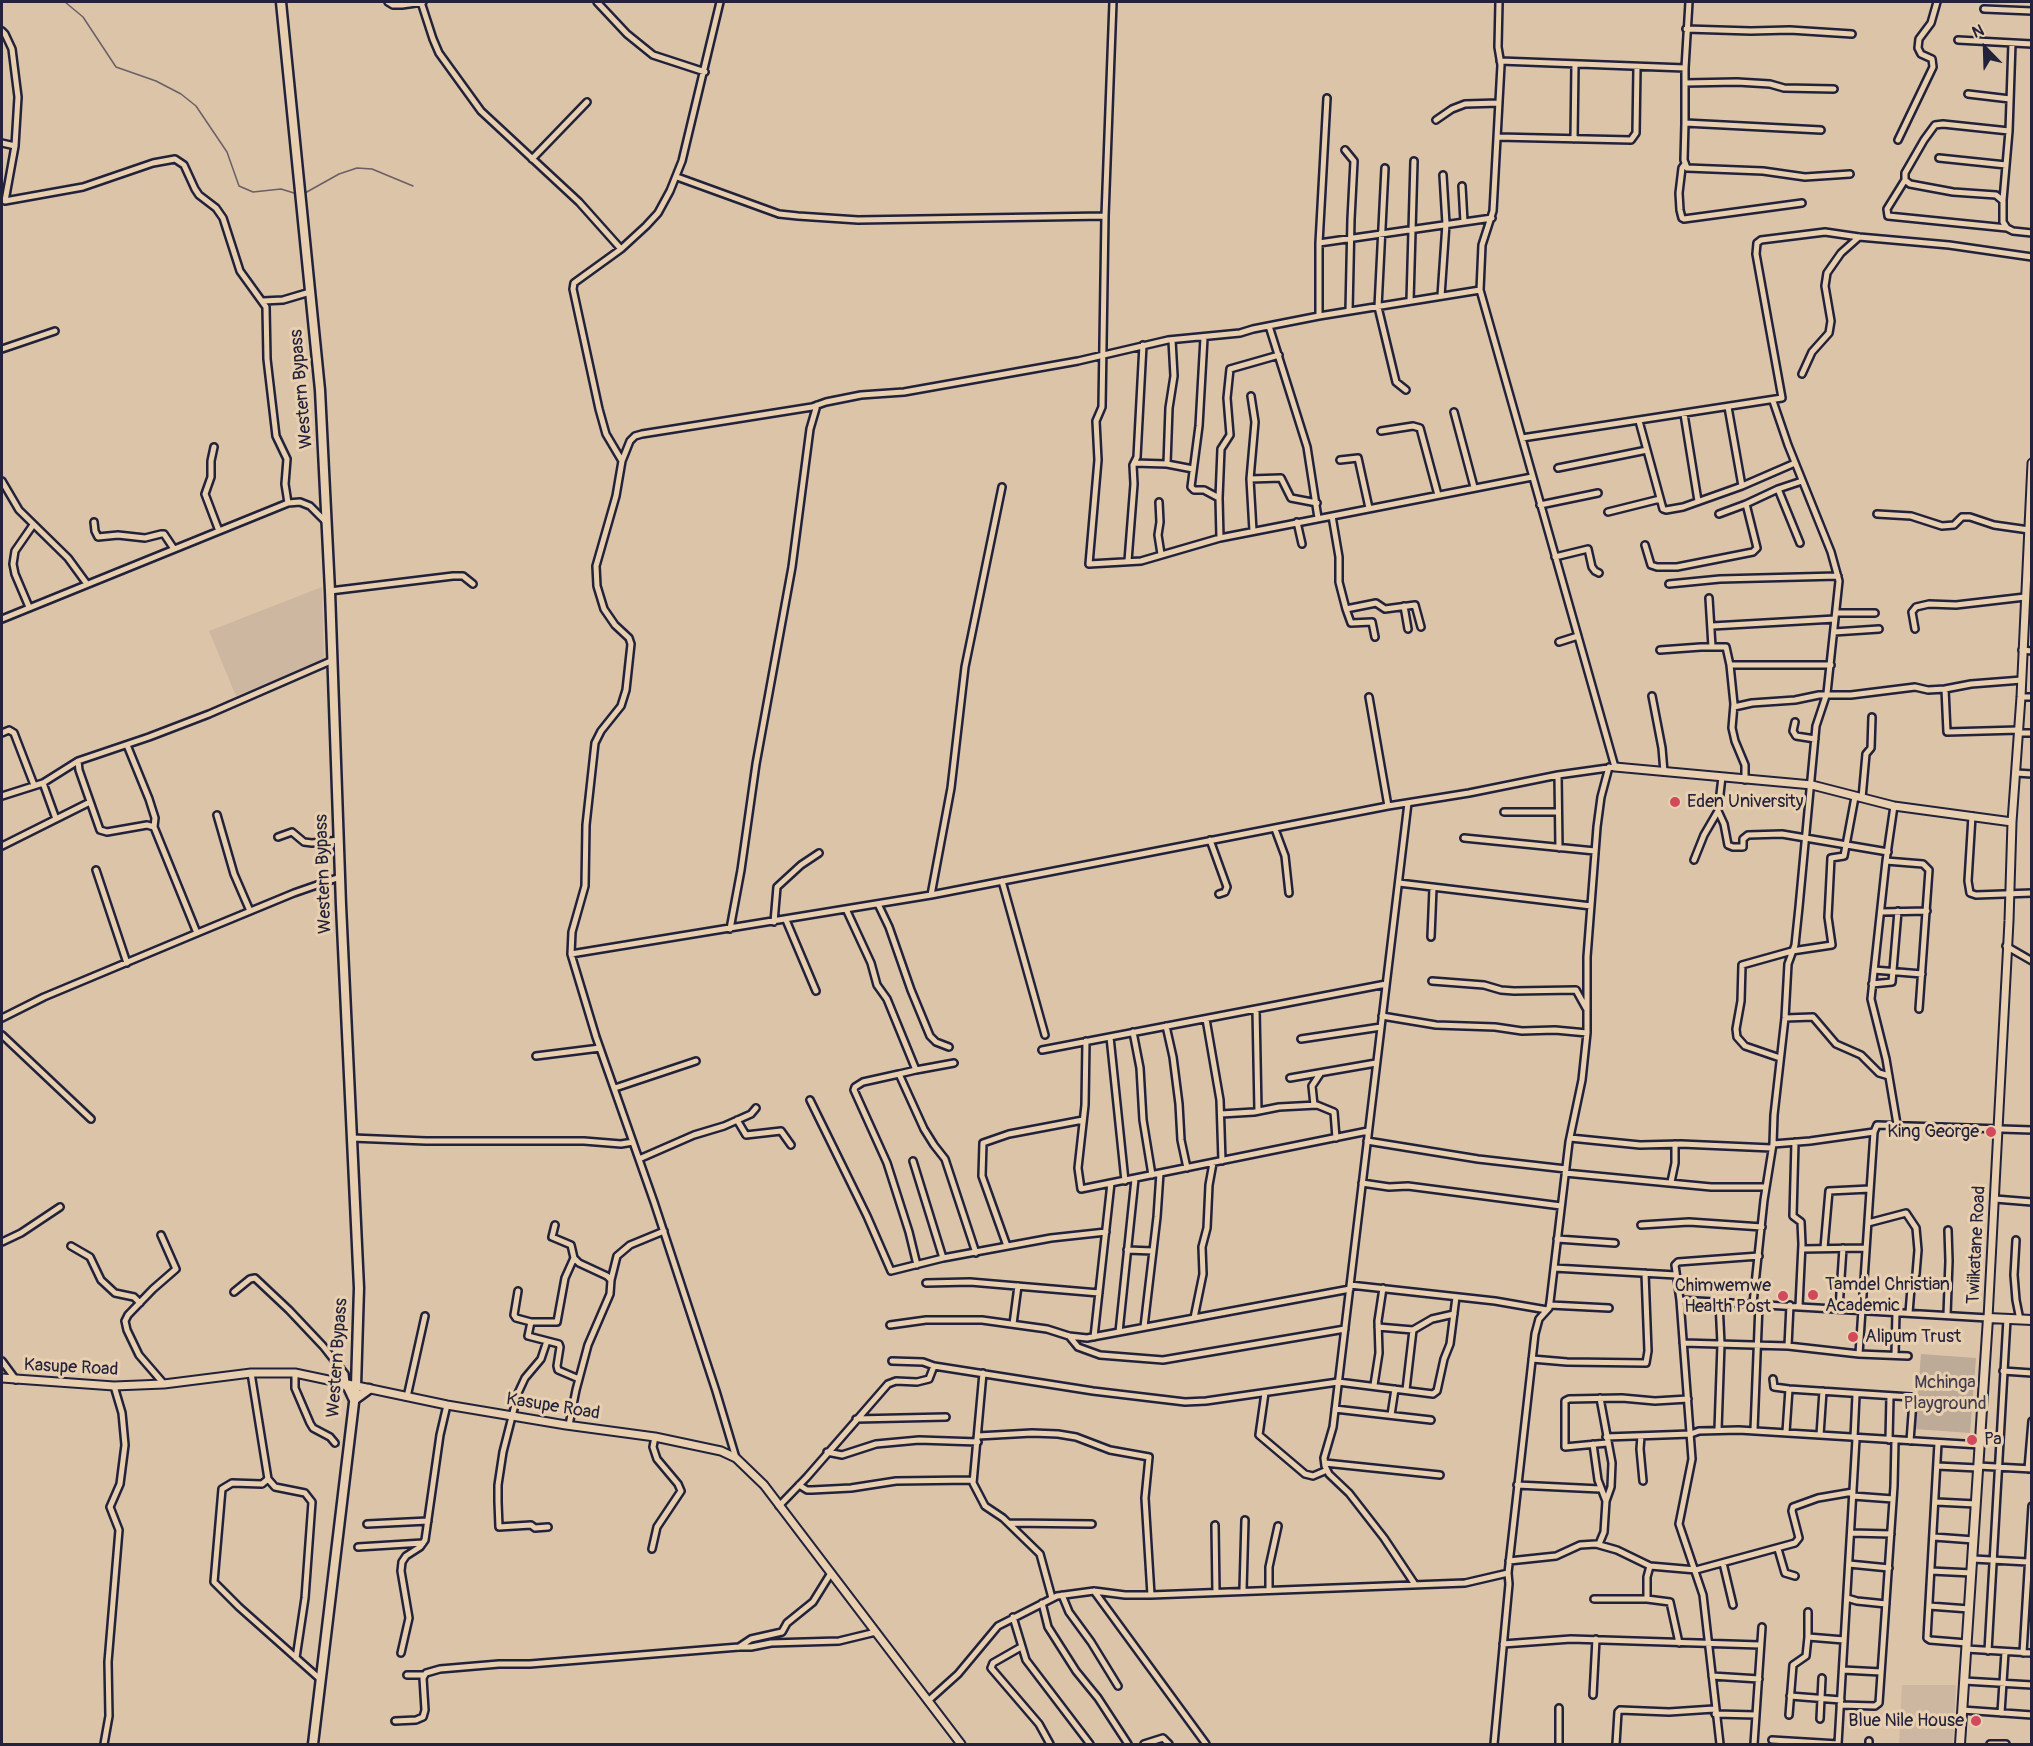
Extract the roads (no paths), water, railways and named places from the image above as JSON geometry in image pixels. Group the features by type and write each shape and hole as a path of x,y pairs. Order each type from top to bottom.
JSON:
{"main road":[{"name":"Western Bypass","path":"281,2 320,390 359,1288 356,1374 348,1384 354,1400 313,1744"},
{"path":"1988,1318 2031,1320"},
{"name":"Twiikatane Road","path":"1960,1744 1988,1318"},
{"path":"348,1384 354,1400 368,1389 358,1380 356,1374"}],"street":[{"path":"388,2 393,5 422,2 433,39 446,64 481,111 579,202 621,249"},
{"path":"597,2 643,48 663,59 705,72"},
{"path":"622,461 606,434 599,409 573,289 574,283 621,249 658,213 677,177 705,72 720,2"},
{"path":"1113,2 1105,216 1102,407 1096,422 1098,460 1088,562 1091,564 1141,561 1220,538 1532,477"},
{"path":"1494,1744 1509,1584 1509,1561 1532,1359 1537,1323 1548,1308 1570,1137 1579,1100 1587,1033 1587,957 1595,851 1601,797 1612,767 1578,636 1480,290 1482,246 1492,218 1499,103 1499,2"},
{"path":"1689,2 1685,68 1685,164 1682,168 1679,193 1682,218 1802,203"},
{"path":"1898,140 1933,67 1932,59 1921,54 1918,48 1919,39 1931,23 1937,2"},
{"path":"1984,9 2031,11"},
{"path":"1686,29 1790,30 1852,34"},
{"path":"2,31 9,41 15,65 18,97 15,146 5,201 83,187 175,159 184,165 195,189 216,208 223,218 240,271 266,307 267,359 276,436 286,454 285,484 288,503"},
{"path":"1958,40 2031,44"},
{"path":"2007,228 2003,222 2003,201 2009,131 2012,43"},
{"path":"1500,61 1685,68"},
{"path":"1574,140 1575,64"},
{"path":"1497,137 1626,141 1635,137 1637,67"},
{"path":"1685,83 1737,82 1770,84 1784,88 1834,89"},
{"path":"1968,94 2010,99"},
{"path":"1319,316 1319,243 1327,98"},
{"path":"532,159 587,102"},
{"path":"1436,120 1452,109 1465,104 1499,103"},
{"path":"1685,123 1821,130"},
{"path":"2009,131 1943,124 1935,126 1905,173 1905,180 1887,209 1888,216 2007,228 2031,233"},
{"path":"2,143 15,146"},
{"path":"1346,150 1354,161 1349,311"},
{"path":"1940,158 2006,165"},
{"path":"1410,301 1414,228 1414,161"},
{"path":"1685,164 1690,168 1763,171 1804,177 1850,174"},
{"path":"1385,168 1378,307 1396,382 1406,390"},
{"path":"1441,296 1446,224 1443,175"},
{"path":"677,177 779,214 798,216 858,219 1105,216"},
{"path":"1905,180 1910,184 1953,192 1996,195 2003,201"},
{"path":"1462,186 1464,222"},
{"path":"1319,243 1492,218"},
{"path":"1522,438 1782,398 1756,254 1756,243 1767,239 1825,232 2031,256"},
{"path":"1802,374 1812,352 1829,333 1831,321 1826,286 1827,273 1841,253 1859,237"},
{"path":"736,1458 664,1231 600,1048 571,954 572,932 587,872 586,825 595,743 600,731 621,706 631,656 629,638 615,625 599,598 596,566 616,496 622,461 630,441 635,436 817,405 861,395 904,392 1078,361 1143,345 1240,333 1319,316 1480,290"},
{"path":"263,301 283,300 309,292"},
{"path":"1269,326 1307,447 1318,518"},
{"path":"2,349 55,331"},
{"path":"1204,338 1199,426 1192,490 1204,490 1219,498"},
{"path":"1103,339 1118,352"},
{"path":"1167,464 1169,408 1174,376 1172,340"},
{"path":"1128,561 1134,463 1137,458 1143,345"},
{"path":"1220,538 1221,449 1230,435 1227,398 1230,369 1279,355"},
{"path":"1251,396 1255,422 1250,479 1253,531"},
{"path":"1754,1430 1759,1256 1773,1146 1788,969 1796,938 1807,837 1817,719 1827,695 1838,576 1773,401"},
{"path":"730,929 756,764 792,567 810,429 817,405"},
{"path":"1728,407 1742,486"},
{"path":"1454,412 1474,487"},
{"path":"1684,414 1698,501"},
{"path":"1639,421 1663,509 1666,510 1683,507 1742,486 1795,463"},
{"path":"1381,431 1413,426 1420,428 1438,495"},
{"path":"214,447 211,477 205,494 219,531"},
{"path":"1558,468 1647,450"},
{"path":"1340,460 1357,457 1359,459 1369,508"},
{"path":"1134,463 1167,464 1193,469"},
{"name":"Twiikatane Road","path":"1988,1318 2006,946 2022,680 2031,463"},
{"path":"1250,479 1281,478 1291,498 1317,503"},
{"path":"2,481 19,510 68,558 87,584"},
{"path":"1719,514 1802,481"},
{"path":"931,895 951,788 966,667 1002,487"},
{"path":"1778,489 1800,543"},
{"path":"1540,505 1598,494"},
{"path":"1608,512 1660,499"},
{"path":"2,619 288,503 300,502 310,506 327,524"},
{"path":"1159,502 1158,535 1161,554"},
{"path":"1646,545 1652,564 1657,567 1700,563 1753,552 1757,548 1746,504"},
{"path":"1877,514 1911,516 1942,526 1954,525 1960,517 1970,517 1994,525 2029,530"},
{"path":"1332,516 1339,557 1339,582 1346,609 1351,623 1372,622 1375,637"},
{"path":"94,522 98,537 145,538 164,534 174,549"},
{"path":"1297,522 1302,544"},
{"path":"29,607 13,564 15,550 33,525"},
{"path":"1555,556 1588,549 1592,567 1599,573"},
{"path":"330,591 453,576 463,576 473,584"},
{"path":"1668,584 1720,579 1838,576"},
{"path":"1915,629 1912,610 1916,607 2025,597"},
{"path":"1709,598 1712,647"},
{"path":"1346,609 1376,603 1385,609 1413,604 1416,606 1421,627"},
{"path":"1404,606 1408,629"},
{"path":"1712,626 1875,613"},
{"path":"1834,632 1879,629"},
{"path":"1559,642 1578,636"},
{"path":"1660,650 1726,648 1734,707 1732,728 1745,765 1745,780"},
{"path":"2022,650 2031,651"},
{"path":"2,796 43,783 78,761 209,714 333,660"},
{"path":"1730,665 1831,664"},
{"path":"1734,707 1827,695 1851,695 1915,687 1928,690 1945,689 1971,684 2022,680"},
{"path":"1945,689 1947,732 2019,731 2031,733"},
{"path":"1652,696 1664,772"},
{"path":"1369,697 1388,806"},
{"path":"2021,697 2031,697"},
{"path":"1780,1058 1745,1046 1737,1037 1742,966 1744,963 1792,951 1832,945 1828,917 1831,858 1833,856 1843,857 1866,754 1871,748 1872,717"},
{"path":"1795,722 1793,731 1796,736 1815,739"},
{"path":"2,733 9,730 14,733 34,785"},
{"path":"127,745 149,799 155,818 153,827 197,933"},
{"path":"78,761 98,828 103,832 147,825 153,827"},
{"path":"571,954 931,895 1388,806 1612,767 1812,785 1894,806 2013,820"},
{"path":"2016,772 2031,774"},
{"path":"1557,775 1559,848"},
{"path":"1695,860 1704,835 1718,811 1722,777"},
{"path":"43,783 56,819"},
{"path":"2,846 90,802"},
{"path":"1408,803 1335,1409 1324,1462 1327,1470 1349,1493 1414,1583"},
{"path":"1894,806 1872,984 1873,1011 1889,1076 1897,1124"},
{"path":"1718,811 1724,824 1728,845 1732,847 1743,847 1743,839 1748,834 1782,834 1888,852"},
{"path":"1504,812 1558,812"},
{"path":"217,815 234,874 250,911"},
{"path":"1972,816 1968,881 1970,892 1976,895 2031,893"},
{"path":"1275,829 1285,856 1289,893"},
{"path":"278,837 292,832 304,842 339,840"},
{"path":"1464,838 1595,851"},
{"path":"1210,840 1227,886 1225,892 1219,894"},
{"path":"774,922 777,886 819,853"},
{"path":"1886,861 1912,862 1927,867 1929,874 1919,1008"},
{"path":"96,870 127,963"},
{"path":"2,1018 44,997 250,911 340,878"},
{"path":"1002,881 1045,1035"},
{"path":"1399,883 1591,906"},
{"path":"1431,937 1433,888"},
{"path":"878,904 889,927 930,1036 936,1042 949,1047"},
{"path":"846,909 871,963 877,985 887,999 916,1070"},
{"path":"1872,984 1891,984 1898,911"},
{"path":"1881,912 1927,911"},
{"path":"786,920 816,991"},
{"path":"2006,946 2031,961"},
{"path":"1874,970 1922,974"},
{"path":"1432,981 1482,985 1498,990 1575,990 1587,1010"},
{"path":"1042,1050 1386,984"},
{"path":"1256,1009 1258,1111"},
{"path":"1382,1016 1436,1025 1587,1033"},
{"path":"1785,1018 1813,1017 1836,1045 1861,1055 1879,1073 1889,1076"},
{"path":"1206,1019 1221,1114 1222,1161"},
{"path":"1166,1026 1174,1066 1181,1140 1187,1168"},
{"path":"1301,1039 1381,1027"},
{"path":"1133,1032 1140,1068 1143,1120 1152,1175"},
{"path":"2,1035 91,1119"},
{"path":"1110,1037 1125,1181"},
{"path":"1086,1041 1087,1069 1078,1168 1080,1188 1111,1184 1368,1131"},
{"path":"536,1056 600,1048"},
{"path":"615,1088 696,1061"},
{"path":"917,1265 887,1163 854,1090 863,1082 954,1063"},
{"path":"1290,1078 1376,1063"},
{"path":"1314,1105 1312,1086 1321,1073"},
{"path":"899,1074 924,1129 934,1146 944,1156 976,1253"},
{"path":"810,1100 867,1216 890,1270 1065,1235 1106,1232"},
{"path":"1221,1114 1314,1105 1334,1112 1336,1138"},
{"path":"639,1159 751,1114 756,1108"},
{"path":"737,1120 744,1134 780,1131 791,1145"},
{"path":"1006,1246 982,1176 982,1143 1009,1134 1083,1120"},
{"path":"1859,1354 1874,1132 1877,1124 2031,1130"},
{"path":"1570,1137 1640,1145 1773,1146 1874,1132"},
{"path":"352,1138 426,1141 584,1141 621,1144 633,1142"},
{"path":"1367,1141 1632,1181 1671,1182 1720,1188 1766,1187"},
{"path":"1795,1142 1793,1216 1801,1222 1802,1249 1798,1306"},
{"path":"1671,1182 1675,1163 1675,1144"},
{"path":"913,1161 943,1258"},
{"path":"1194,1318 1203,1274 1202,1247 1207,1228 1209,1185 1213,1163"},
{"path":"1144,1327 1160,1173"},
{"path":"1119,1332 1135,1179"},
{"path":"1362,1183 1452,1191 1561,1206"},
{"path":"1094,1337 1111,1184"},
{"path":"1824,1248 1829,1191 1870,1190"},
{"path":"1995,1199 2031,1202"},
{"path":"2,1242 21,1233 60,1207"},
{"path":"1868,1223 1906,1213 1917,1228 1916,1274 1911,1288 1909,1313"},
{"path":"1641,1225 1692,1222 1762,1227"},
{"path":"518,1291 515,1317 531,1322 557,1322 565,1278 574,1258 574,1250 571,1245 552,1237 555,1225"},
{"path":"1947,1315 1950,1257 1948,1230"},
{"path":"569,1425 591,1338 610,1294 610,1280 620,1254 630,1245 664,1231"},
{"path":"160,1235 176,1269 126,1318 127,1330 140,1355 164,1384"},
{"path":"1557,1239 1616,1243"},
{"path":"2016,1240 2014,1275 2020,1320"},
{"path":"71,1246 90,1257 101,1280 115,1293 134,1297 140,1303"},
{"path":"1839,1308 1843,1248"},
{"path":"1802,1249 1866,1248"},
{"path":"1127,1250 1153,1251"},
{"path":"1720,1744 1704,1602 1696,1570 1679,1524 1692,1466 1680,1300 1676,1275 1677,1262 1759,1256"},
{"path":"574,1258 579,1263 607,1276 610,1280"},
{"path":"1554,1268 1676,1275"},
{"path":"1532,1359 1646,1363 1648,1352 1645,1272"},
{"path":"234,1292 250,1279 255,1278 284,1304 323,1346 345,1374 348,1384"},
{"path":"926,1283 970,1281 1099,1293"},
{"path":"1014,1324 1018,1286"},
{"path":"890,1324 956,1319 1014,1324 1047,1329 1069,1336 1094,1337 1350,1287 1383,1288 1548,1308 1609,1308"},
{"path":"1374,1385 1379,1353 1378,1327 1383,1288"},
{"path":"892,1361 923,1362 934,1366 1093,1391 1185,1402 1338,1382 1433,1394 1437,1391 1450,1344 1456,1298"},
{"path":"1680,1300 1988,1318"},
{"path":"1718,1430 1721,1344 1719,1302"},
{"path":"1788,1347 1790,1305"},
{"path":"1895,1355 1896,1312"},
{"path":"1378,1327 1413,1330 1432,1319 1454,1314"},
{"path":"407,1397 425,1316"},
{"path":"1988,1651 2007,1319"},
{"path":"531,1322 528,1336 560,1345 558,1370 579,1379"},
{"path":"1069,1336 1078,1347 1100,1355 1163,1360 1345,1329"},
{"path":"1406,1390 1413,1330"},
{"path":"547,1341 541,1359 521,1386 511,1416 498,1485 499,1527 531,1525 535,1528 548,1527"},
{"path":"1683,1342 1757,1344 1859,1354 1908,1356"},
{"path":"2,1361 16,1380"},
{"path":"779,1506 890,1382 904,1380 916,1382 929,1378 934,1366"},
{"path":"2003,1371 2031,1373"},
{"path":"251,1373 268,1479 275,1487 305,1493 312,1502 305,1598 296,1658"},
{"name":"Kasupe Road","path":"2,1378 114,1386 164,1384 251,1373 295,1373 447,1405 655,1437 721,1451 736,1458 758,1478 961,1744"},
{"path":"295,1373 296,1392 310,1424 335,1443"},
{"path":"983,1373 972,1480 985,1506 1009,1523 1042,1556 1052,1598"},
{"path":"1773,1378 1774,1387 1856,1395 1910,1397 1913,1399 1910,1441"},
{"path":"104,1744 109,1716 108,1662 119,1530 110,1507 120,1484 125,1445 122,1413 114,1386"},
{"path":"1391,1415 1395,1389"},
{"path":"1786,1432 1789,1389"},
{"path":"1820,1435 1823,1391"},
{"path":"1265,1393 1259,1435 1305,1474 1313,1476 1327,1470"},
{"path":"1772,1740 1838,1744 1851,1533 1856,1395"},
{"path":"1790,1696 1877,1706 1879,1703 1893,1499 1890,1396"},
{"path":"1599,1544 1604,1532 1606,1501 1611,1487 1612,1462 1600,1398"},
{"path":"1688,1399 1655,1401 1648,1399 1569,1399 1564,1403 1564,1445 1569,1447 1641,1436 1691,1434 1718,1430 1754,1430 1855,1439 1980,1445"},
{"path":"401,1653 409,1618 401,1571 402,1562 423,1543 447,1405"},
{"path":"1335,1409 1431,1420"},
{"path":"856,1419 946,1417"},
{"path":"1937,1466 2030,1469 2031,1421"},
{"path":"827,1452 842,1455 876,1444 919,1440 978,1439 1032,1433 1076,1437 1110,1450 1149,1457 1145,1498 1151,1595"},
{"path":"1641,1436 1643,1481"},
{"path":"652,1549 657,1527 681,1491 657,1459 653,1447 655,1437"},
{"path":"1938,1443 1928,1639 1988,1651 2031,1653"},
{"path":"1593,1444 1600,1489 1606,1501"},
{"path":"1324,1462 1440,1475"},
{"path":"268,1479 262,1484 232,1483 222,1489 214,1578 216,1585 239,1607 320,1679"},
{"path":"798,1485 812,1490 851,1488 896,1480 972,1480"},
{"path":"1517,1485 1600,1489"},
{"path":"1509,1561 1558,1555 1583,1544 1599,1544 1650,1566 1696,1570 1795,1543 1799,1540 1793,1507 1818,1498 1853,1494 1893,1499"},
{"path":"1936,1502 1976,1504"},
{"path":"2023,1653 2031,1506"},
{"path":"1243,1590 1245,1520"},
{"path":"367,1524 428,1521"},
{"path":"1009,1523 1092,1524"},
{"path":"1215,1525 1215,1592"},
{"path":"1269,1589 1269,1570 1278,1526"},
{"path":"1851,1533 1891,1534"},
{"path":"1934,1537 1974,1540"},
{"path":"358,1547 423,1543"},
{"path":"1778,1549 1785,1574 1795,1576"},
{"path":"1972,1559 2028,1562"},
{"path":"1723,1563 1733,1605"},
{"path":"1849,1564 1889,1568"},
{"path":"1647,1599 1647,1577 1650,1566"},
{"path":"1931,1571 1972,1573"},
{"path":"739,1647 751,1639 782,1632 787,1623 813,1602 831,1573"},
{"path":"928,1701 958,1674 991,1633 1013,1617 1062,1595 1094,1591 1125,1595 1151,1595 1414,1583 1465,1583 1508,1573"},
{"path":"1094,1591 1206,1744"},
{"path":"1062,1595 1069,1612 1118,1686"},
{"path":"1847,1598 1886,1604"},
{"path":"1594,1599 1667,1601 1671,1604 1679,1643"},
{"path":"1042,1603 1048,1627 1128,1744"},
{"path":"1929,1605 1969,1609"},
{"path":"1789,1715 1792,1665 1806,1656 1808,1612"},
{"path":"1013,1617 1026,1660 1088,1744"},
{"path":"1754,1744 1762,1627"},
{"path":"406,1675 424,1675 447,1668 751,1647 771,1643 839,1641 876,1632"},
{"path":"1808,1637 1844,1640"},
{"path":"1503,1644 1596,1639 1761,1645"},
{"path":"1593,1695 1596,1639"},
{"path":"1022,1647 993,1663 991,1668 1042,1728 1050,1744"},
{"path":"2001,1713 2005,1652"},
{"path":"1843,1670 1881,1672"},
{"path":"395,1721 416,1720 423,1717 425,1710 422,1682 424,1675"},
{"path":"1712,1676 1759,1679"},
{"path":"1820,1719 1822,1678"},
{"path":"1964,1681 2031,1685"},
{"path":"1559,1708 1559,1744"},
{"path":"1616,1744 1620,1710 1715,1711 1756,1715"},
{"path":"1962,1710 2031,1715"},
{"path":"1144,1744 1163,1738 1169,1744"},
{"path":"1990,1744 2006,1744"}],"waterway":[{"path":"65,2 83,17 116,67 156,81 181,94 196,106 227,152 239,186 253,192 281,189 294,193"},
{"path":"305,193 339,174 357,168 372,169 413,186"}],"place":[{"name":"Eden University","path":"1675,802"},
{"name":"King George","path":"1991,1132"},
{"name":"Tamdel Christian Academic","path":"1813,1295"},
{"name":"Chimwemwe Health Post","path":"1783,1296"},
{"name":"Alipum Trust","path":"1853,1337"},
{"name":"Pa","path":"1972,1440"},
{"name":"Blue Nile House","path":"1976,1721"}],"park label":[{"name":"Mchinga Playground","path":"1945,1393"}]}
